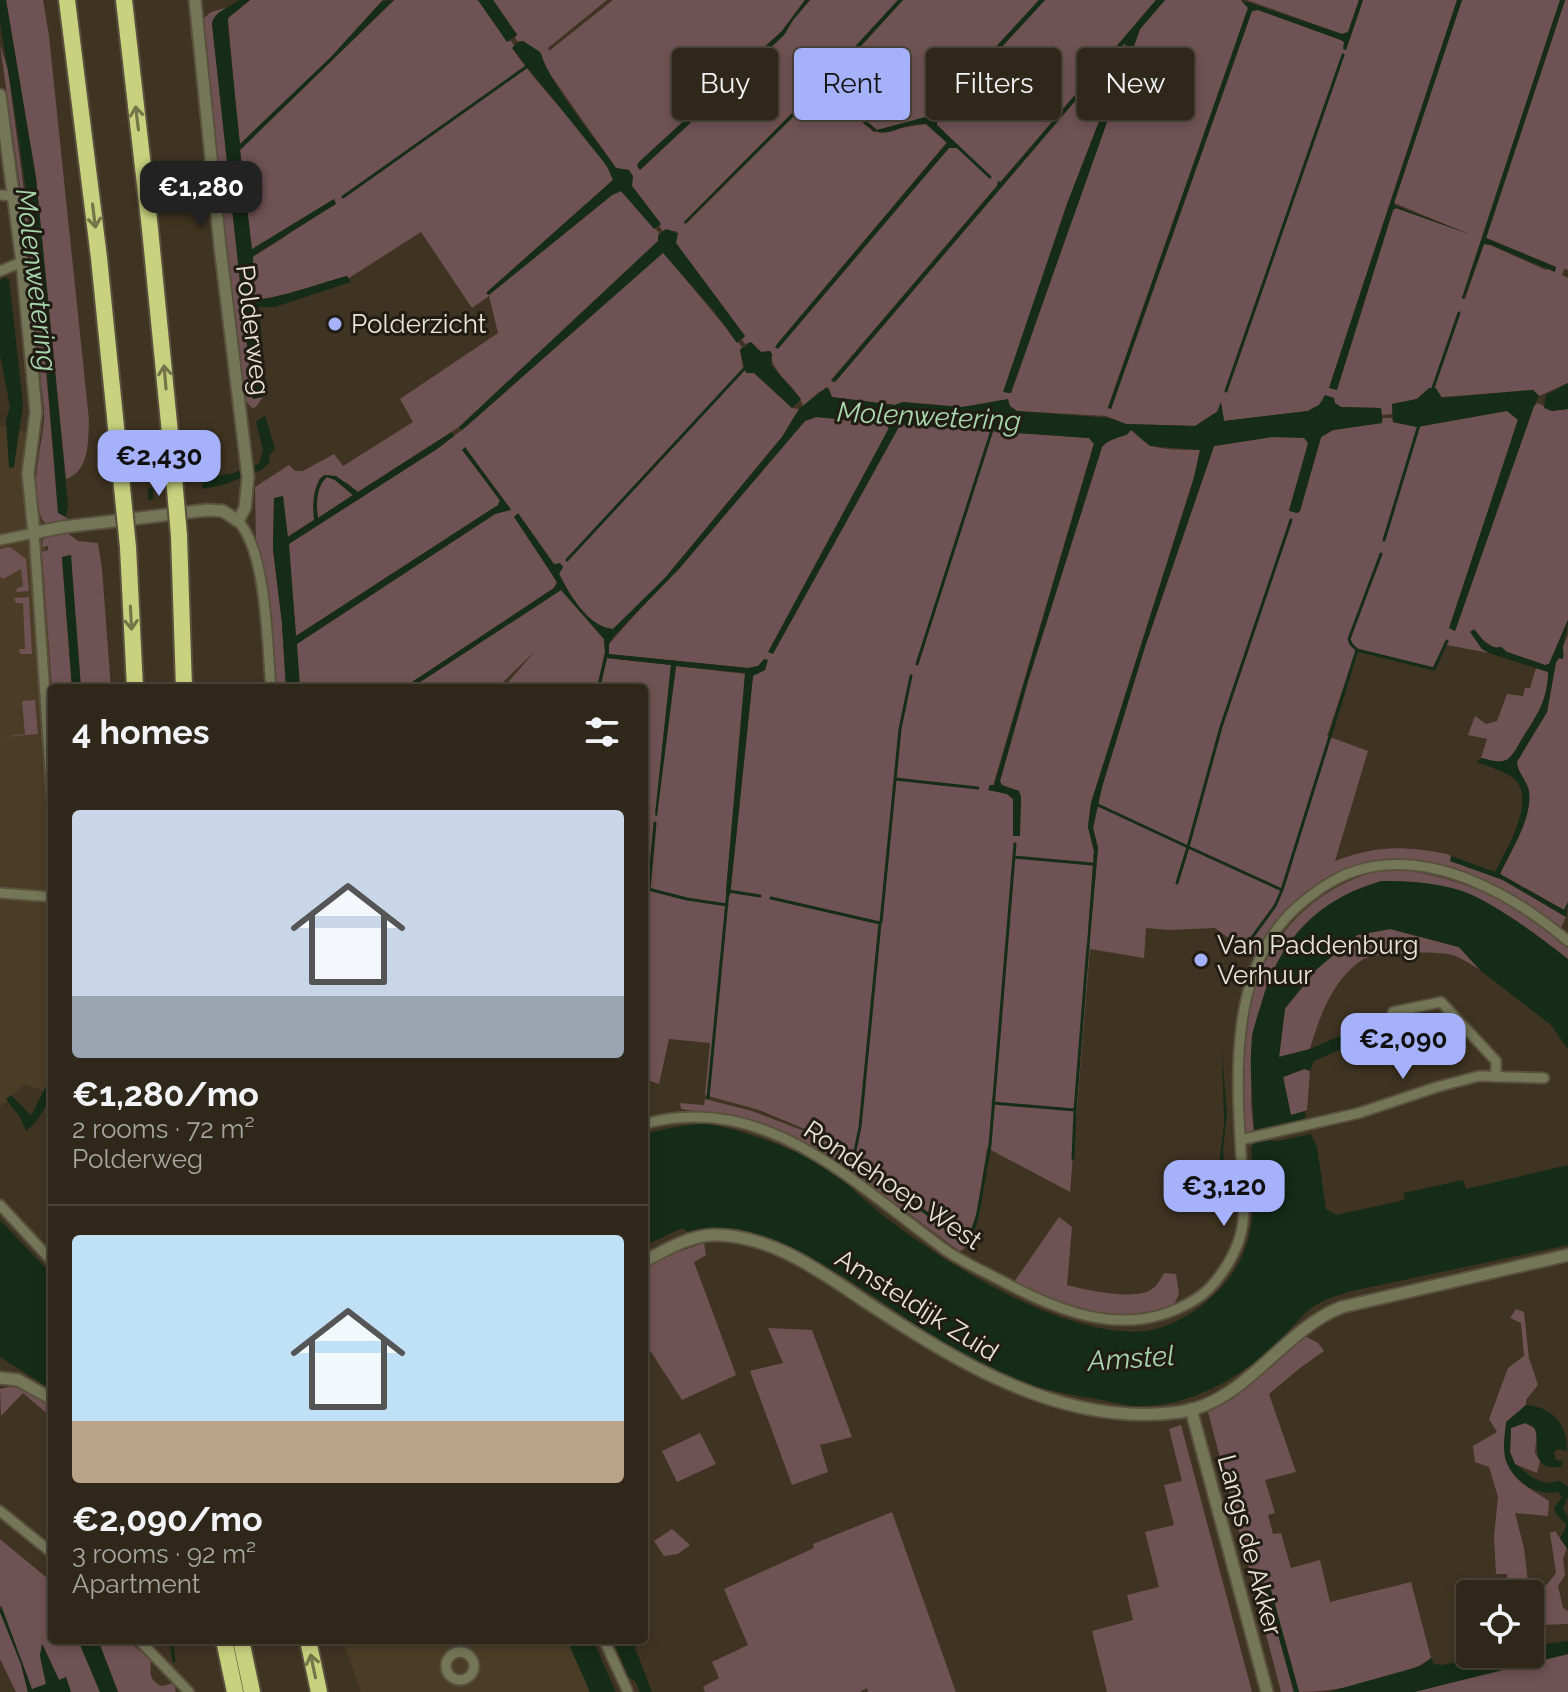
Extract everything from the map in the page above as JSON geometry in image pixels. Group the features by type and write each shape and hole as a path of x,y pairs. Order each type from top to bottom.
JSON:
{"highway":[{"path":"67,0 99,258 128,547 135,684"},
{"path":"124,0 172,454 179,536 184,684"},
{"path":"225,1644 235,1692"},
{"path":"242,1644 252,1692"},
{"path":"309,1644 319,1692"}],"street":[{"name":"Polderweg","path":"195,0 248,477 245,508 238,521"},
{"path":"0,95 22,262 36,412 28,473 48,740"},
{"path":"0,195 14,196"},
{"path":"0,271 22,262"},
{"path":"0,540 63,527 207,510 223,511 238,521 251,543 261,580 271,684"},
{"name":"Rondehoep West","path":"648,1123 667,1118 704,1117 739,1123 808,1148 861,1183 950,1253 1031,1296 1084,1316 1116,1321 1145,1320 1171,1313 1200,1296 1224,1269 1239,1241 1244,1207 1239,1037 1255,972 1266,944 1286,917 1322,886 1361,869 1402,864 1431,868 1480,884 1520,906 1568,941"},
{"path":"0,893 48,897"},
{"path":"1393,1012 1441,1002 1496,1061 1496,1077"},
{"path":"1240,1140 1359,1113 1479,1076 1544,1078"},
{"path":"0,1205 48,1257"},
{"name":"Amsteldijk Zuid","path":"648,1259 702,1236 747,1240 806,1263 949,1355 1016,1388 1053,1401 1111,1411 1146,1413 1191,1409 1239,1385 1299,1332 1327,1313 1361,1301 1568,1255"},
{"path":"0,1378 18,1380 48,1397"},
{"name":"Langs de Akker","path":"1191,1409 1267,1692"},
{"path":"0,1511 48,1550"},
{"path":"143,1644 188,1692"},
{"path":"606,1644 628,1692"},
{"path":"458,1680 461,1692"}],"shaded area":[{"path":"6,0 43,0 49,36 89,420 84,462 74,475 66,479 36,178"},
{"path":"250,0 383,0 331,57 239,145 228,18"},
{"path":"394,0 478,0 507,41 514,45 513,49 524,65 600,156 613,180 487,292 488,295 621,191 660,234 658,241 465,423 358,492 347,483 328,475 319,479 313,505 314,520 287,537 283,497 274,498 273,549 286,684 276,684 267,585 256,542 255,487 289,465 295,471 303,471 334,454 343,466 413,422 400,399 498,333 489,296 472,308 421,232 349,278 253,299 253,257 334,199 252,250 240,150"},
{"path":"493,0 607,0 548,48 549,51 613,0 805,0 782,31 763,48 672,48 672,120 685,120 638,163 640,170 693,120 778,120 778,48 770,48 810,0 898,0 854,48 794,48 794,111 684,222 686,224 794,116 794,120 863,120 873,132 926,124 947,142 775,347 949,148 957,148 990,179 937,125 937,120 1053,120 831,380 835,382 1077,98 1077,120 1100,120 1067,204 1004,392 1010,393 1108,120 1194,120 1194,48 1133,48 1140,29 1165,0 1241,0 1248,8 1108,407 1111,409 1252,11 1258,10 1341,40 1346,50 1363,0 1457,0 1329,388 1337,389 1393,210 1396,208 1469,234 1394,203 1462,0 1560,0 1462,298 1465,299 1484,244 1546,270 1556,267 1486,238 1565,0 1568,0 1568,270 1564,269 1562,275 1568,278 1568,383 1539,396 1533,390 1417,399 1393,404 1392,414 1382,415 1381,408 1328,404 1308,411 1224,421 1221,404 1218,411 1195,426 1126,424 1106,416 1017,411 997,404 954,407 903,402 895,405 832,397 829,388 819,392 803,406 775,368 770,351 761,352 751,342 745,344 742,340 745,336 675,242 676,231 663,231 632,186 629,170 616,168 543,64 542,55 523,41 518,42 515,38 517,34"},
{"path":"903,0 1039,0 995,48 926,48 926,118 877,130 865,120 910,120 910,48 859,48"},
{"path":"1045,0 1156,0 1115,48 1077,48 1077,92 1061,111 1061,48 1001,48"},
{"path":"1247,0 1359,0 1348,32 1342,34"},
{"path":"227,10 212,24 253,399 265,394 252,408 243,398 201,21 211,12"},
{"path":"0,45 8,70 43,335 58,513 67,521 45,523 37,501 44,415 34,284"},
{"path":"663,252 742,347 743,369 754,373 792,408 799,409 782,437 665,578 613,629 596,623 581,609 559,574 563,567 554,565 517,514 557,583 554,588 409,684 300,684 296,644 495,514 511,509 465,448 463,450 500,501 498,505 296,636 288,544 437,449"},
{"path":"1538,403 1552,411 1568,409 1568,620 1549,664 1507,652 1501,647 1495,648 1471,632 1482,649 1489,653 1447,645 1434,670 1356,650 1327,736 1368,751 1335,861 1391,848 1447,854 1451,856 1451,861 1503,880 1566,917 1560,930 1551,922 1427,863 1395,859 1356,866 1287,914 1265,938 1254,957 1215,928 1146,928 1144,958 1090,949 1070,1192 987,1148 978,1208 967,1241 878,1171 823,1136 966,1244 959,1251 836,1159 788,1134 733,1117 681,1109 680,1103 704,1105 705,1099 752,1111 812,1134 759,1110 705,1095 710,1043 669,1039 659,1084 648,1080 648,684 601,684 607,658 671,665 655,815 676,666 746,674 726,891 730,895 753,675 758,666 748,668 608,654 609,644 805,421 816,417 882,423 889,427 869,469 873,471 900,424 1089,438 1094,443 993,786 989,789 1013,799 1013,835 1019,836 1019,791 1001,785 1000,781 1028,681 1102,447 1107,439 1127,435 1131,430 1155,447 1200,450 1091,803 1088,827 1094,851 1089,948 1098,848 1093,828 1102,787 1145,647 1214,446 1272,437 1304,437 1309,442 1289,510 1297,513 1321,437 1333,430 1382,423 1383,418 1417,427 1507,410 1518,419 1450,628 1455,631 1534,406"},
{"path":"0,425 26,432 39,495 45,542 52,684 48,684 48,1093 25,1084 0,1107"},
{"path":"327,477 353,495 318,518 319,491"},
{"path":"66,532 78,541 98,543 111,684 81,684 70,555 62,558 72,684 52,684 42,552 48,550 48,546 42,547 43,539"},
{"path":"10,547 26,559 29,591 16,592 23,586 21,569 3,579 0,577 0,549"},
{"path":"561,590 604,639 605,652 598,684 506,684 535,651 501,684 417,684"},
{"path":"29,597 32,654 20,654 19,649 25,649 23,603 16,603 14,598"},
{"path":"1568,635 1568,902 1564,910 1500,874 1527,808 1526,785 1516,762 1547,712 1556,662 1559,658 1563,659 1563,646"},
{"path":"1536,668 1548,672 1547,684 1541,708 1529,731 1506,761 1481,758 1487,739 1468,735 1475,716 1486,724 1497,721 1507,694 1523,696 1525,688 1530,688"},
{"path":"35,700 38,734 1,737 25,734 22,701"},
{"path":"1386,868 1460,883 1508,903 1550,931 1568,948 1568,959 1506,915 1472,897 1436,885 1269,978 1252,1035 1251,1104 1254,1133 1246,1133 1243,1040 1257,980 1270,953 1306,909 1329,892 1356,878"},
{"path":"1390,929 1459,947 1480,970 1455,956 1439,953 1368,957 1352,968 1335,988 1310,1049 1279,1057 1285,1009 1317,969 1357,935"},
{"path":"1305,1069 1310,1071 1307,1110 1291,1116 1283,1077"},
{"path":"1059,1217 1072,1227 1067,1285 1135,1294 1152,1289 1164,1273 1176,1274 1179,1294 1172,1308 1130,1316 1091,1312 1014,1282"},
{"path":"704,1243 706,1255 694,1262 736,1375 682,1400 648,1347 648,1267 664,1257"},
{"path":"1516,1309 1524,1312 1529,1358 1538,1385 1508,1430 1505,1440 1507,1460 1518,1478 1549,1501 1548,1516 1515,1513 1528,1580 1507,1580 1507,1574 1496,1574 1494,1536 1498,1497 1489,1467 1475,1462 1473,1446 1497,1432 1489,1419 1508,1368 1524,1356 1521,1323 1510,1318"},
{"path":"768,1328 812,1330 852,1437 820,1445 828,1472 792,1485 750,1371 783,1363"},
{"path":"1305,1336 1318,1343 1324,1351 1269,1394 1296,1472 1265,1480 1275,1513 1268,1515 1273,1534 1281,1533 1291,1568 1320,1560 1330,1602 1411,1582 1431,1658 1403,1673 1368,1683 1299,1692 1268,1583 1264,1584 1294,1692 1281,1692 1207,1408 1249,1383"},
{"path":"22,1388 48,1404 48,1415 23,1393 1,1416 0,1389"},
{"path":"1525,1423 1537,1430 1535,1453 1540,1461 1537,1473 1515,1464 1510,1452 1511,1428"},
{"path":"1181,1425 1252,1692 1107,1692 1092,1631 1133,1620 1127,1595 1159,1587 1145,1532 1174,1525 1164,1485 1182,1481 1169,1429"},
{"path":"700,1433 716,1464 677,1482 662,1451"},
{"path":"892,1512 956,1692 868,1692 867,1688 859,1692 705,1692 703,1687 719,1678 712,1662 748,1645 724,1589 814,1548 813,1544"},
{"path":"672,1529 690,1545 678,1554 664,1556 654,1541"},
{"path":"1555,1531 1567,1548 1563,1558 1565,1575 1558,1586 1563,1608 1568,1611 1568,1624 1544,1625 1544,1588 1556,1573 1550,1533"},
{"path":"0,1539 48,1579 48,1644 80,1644 100,1692 71,1692 66,1678 59,1680 43,1645 40,1656 46,1684 32,1690 0,1606"},
{"path":"0,1612 21,1664 28,1692 16,1692 0,1659"},
{"path":"100,1644 132,1644 151,1660 155,1682 162,1686 174,1683 176,1692 118,1692"},
{"path":"343,1644 590,1644 612,1692 361,1692"},
{"path":"1568,1654 1568,1692 1414,1692 1511,1668 1544,1668 1544,1660"}],"water":[{"path":"0,0 6,0 36,178 68,505 66,517 58,513 36,268 0,24"},
{"path":"239,0 250,0 228,18 228,28 240,144 331,57 382,1 394,0 240,150 252,249 334,199 336,204 253,256 254,299 285,294 347,276 351,282 275,307 259,307 266,389 263,397 253,399 212,23 219,13"},
{"path":"478,0 493,0 517,35 507,42"},
{"path":"805,0 810,0 784,35 770,48 763,48 782,31"},
{"path":"898,0 903,0 859,48 854,48"},
{"path":"1039,0 1045,0 1001,48 995,48"},
{"path":"1156,0 1165,0 1140,29 1133,48 1127,48 1124,44 1115,48"},
{"path":"1241,0 1342,34 1348,32 1359,0 1363,0 1346,50 1341,40 1258,10 1252,11 1111,409 1108,408 1248,8"},
{"path":"1457,0 1462,0 1394,203 1469,234 1396,208 1393,210 1337,390 1329,388"},
{"path":"1560,0 1565,0 1486,238 1556,267 1555,272 1484,244 1464,299 1462,298"},
{"path":"523,41 540,52 564,97 616,168 629,170 633,176 632,186 661,224 654,229 621,191 612,195 489,295 486,293 613,180 607,166 512,48"},
{"path":"1077,93 1077,99 1061,118 1061,112"},
{"path":"794,111 794,116 684,222"},
{"path":"926,117 926,120 937,120 937,125 992,177 990,179 957,148 949,148 778,349 775,347 947,143 926,124 884,133 868,127 860,120 877,130"},
{"path":"685,120 693,120 640,170 638,163"},
{"path":"1054,120 1059,120 835,382 831,381 997,186 998,181 1001,182"},
{"path":"1100,120 1108,120 1011,393 1003,392 1067,204"},
{"path":"666,229 678,233 676,243 745,336 737,343 714,311 663,253 462,430 459,427 658,241 658,235"},
{"path":"5,277 9,279 23,404 14,467 9,468 6,420 10,407 0,354 0,280"},
{"path":"751,342 761,352 770,351 771,365 801,399 792,408 754,373 746,373 740,350"},
{"path":"1568,383 1568,409 1552,411 1544,408 1546,395"},
{"name":"Molenwetering","path":"827,387 832,397 895,405 903,402 962,407 1008,399 1010,406 1017,411 1109,418 1126,424 1195,426 1217,412 1221,402 1224,421 1308,411 1319,405 1325,395 1334,398 1341,407 1381,408 1382,423 1333,430 1321,437 1297,513 1289,511 1308,443 1304,438 1272,437 1214,446 1145,647 1102,787 1093,828 1098,848 1089,949 1094,851 1088,827 1091,803 1194,478 1200,450 1150,446 1131,430 1102,447 1028,681 1000,781 1002,785 1019,791 1020,836 1013,836 1013,799 1007,794 988,790 990,785 994,785 1094,444 1089,438 900,425 773,654 768,652 889,428 882,423 816,417 805,421 679,569 613,637 609,654 748,668 758,666 764,659 768,660 765,670 753,676 730,896 726,891 745,673 676,666 657,816 671,665 607,658 601,684 598,684 605,652 604,639 561,590 417,684 409,684 554,588 557,582 514,517 518,513 554,564 560,563 563,567 559,574 581,609 596,623 613,629 665,578 782,437 799,409"},
{"path":"1429,388 1436,388 1442,398 1533,390 1539,396 1455,631 1449,628 1518,420 1507,411 1417,427 1393,422 1392,404 1417,399"},
{"path":"265,415 275,449 269,456 270,462 261,470 226,484 148,500 148,489 233,473 259,464 263,450 256,422"},
{"path":"452,432 454,436 289,544 296,636 498,505 500,500 462,450 465,447 511,510 495,514 297,644 300,684 286,684 273,549 274,498 283,496 288,537 314,520 315,490 320,479 324,475 336,476 358,492","holes":["327,477 353,495 318,518 319,490"]},
{"path":"71,555 81,684 72,684 62,557"},
{"path":"1568,620 1563,659 1559,658 1556,662 1547,712 1517,762 1529,791 1528,812 1500,874 1564,910 1568,902 1566,917 1503,880 1450,861 1451,856 1495,872 1518,824 1522,797 1512,777 1476,762 1482,758 1505,760 1515,752 1541,707 1548,681 1548,672 1482,649 1470,632 1474,629 1492,647 1501,647 1545,665 1549,664"},
{"name":"Amstel","path":"1381,881 1432,884 1462,891 1517,921 1568,959 1568,1049 1551,1025 1480,970 1459,947 1390,929 1357,935 1317,969 1285,1008 1279,1057 1310,1049 1375,1021 1424,1009 1429,1023 1411,1028 1406,1024 1373,1035 1378,1050 1369,1053 1363,1039 1314,1061 1310,1071 1304,1069 1283,1077 1291,1115 1305,1111 1306,1120 1266,1132 1267,1140 1278,1141 1311,1134 1317,1147 1326,1209 1336,1215 1404,1200 1404,1193 1463,1180 1466,1189 1568,1165 1568,1245 1330,1298 1315,1305 1270,1350 1227,1381 1178,1401 1139,1406 1050,1390 984,1368 833,1271 795,1250 758,1236 722,1229 688,1232 682,1228 648,1244 648,1133 689,1125 714,1125 759,1138 813,1160 894,1224 948,1261 1048,1313 1116,1331 1146,1331 1178,1321 1200,1307 1223,1286 1236,1269 1250,1232 1253,1213 1251,1148 1254,1143 1251,1051 1255,1024 1269,980 1279,959 1304,925 1338,899"},
{"path":"1222,1051 1227,1115 1223,1150 1227,1201 1223,1200 1220,1157 1224,1124"},
{"path":"48,1082 47,1103 26,1131 6,1099 11,1095 31,1116"},
{"path":"823,1136 967,1241 966,1244 823,1139"},
{"path":"0,1220 48,1271 48,1387 0,1357"},
{"path":"1526,1405 1551,1413 1565,1433 1567,1451 1557,1449 1554,1453 1556,1460 1563,1461 1561,1467 1543,1464 1539,1459 1536,1432 1533,1426 1525,1423 1511,1428 1510,1452 1515,1464 1533,1478 1546,1483 1560,1481 1568,1487 1563,1508 1568,1517 1568,1550 1560,1538 1567,1525 1554,1508 1562,1497 1558,1492 1541,1492 1526,1486 1514,1475 1506,1461 1506,1422"},
{"path":"1269,1582 1299,1692 1294,1692 1264,1584"},
{"path":"1,1605 32,1689 46,1684 40,1655 42,1644 59,1680 66,1677 71,1692 28,1692 21,1664 0,1612"},
{"path":"1568,1641 1568,1654 1544,1660 1544,1644"},
{"path":"80,1644 100,1644 118,1692 100,1692"},
{"path":"569,1644 595,1644 616,1692 590,1692"},
{"path":"615,1644 634,1644 652,1692 640,1692 635,1681 628,1677"},
{"path":"1431,1658 1434,1664 1456,1662 1456,1668 1511,1668 1414,1692 1328,1692 1421,1666"}],"pier":[{"path":"202,474 203,493 154,503 152,484"}],"waterway":[{"path":"1226,391 1343,55"},
{"path":"343,197 529,65"},
{"path":"1433,388 1459,313"},
{"path":"567,560 744,369"},
{"path":"1384,540 1419,425"},
{"name":"Molenwetering","path":"917,664 992,430"},
{"path":"1098,805 1188,847 1221,727 1291,520"},
{"path":"1357,650 1349,639 1381,554"},
{"path":"1177,883 1188,847 1282,890 1357,650 1434,669 1447,641"},
{"path":"881,922 900,729 911,676"},
{"path":"895,779 978,788"},
{"path":"649,889 655,823"},
{"path":"972,1234 990,1145 1015,844"},
{"path":"1014,857 1092,864"},
{"path":"648,889 727,905"},
{"path":"1245,947 1275,906 1282,890"},
{"path":"708,1098 728,891 760,896"},
{"path":"771,898 880,923 860,1127 854,1156"},
{"path":"1075,1110 1088,946"},
{"path":"993,1103 1075,1110 1073,1159"},
{"path":"172,1644 174,1661"}],"place":[{"name":"Polderzicht","path":"335,324"},
{"name":"Van Paddenburg Verhuur","path":"1201,960"}]}
